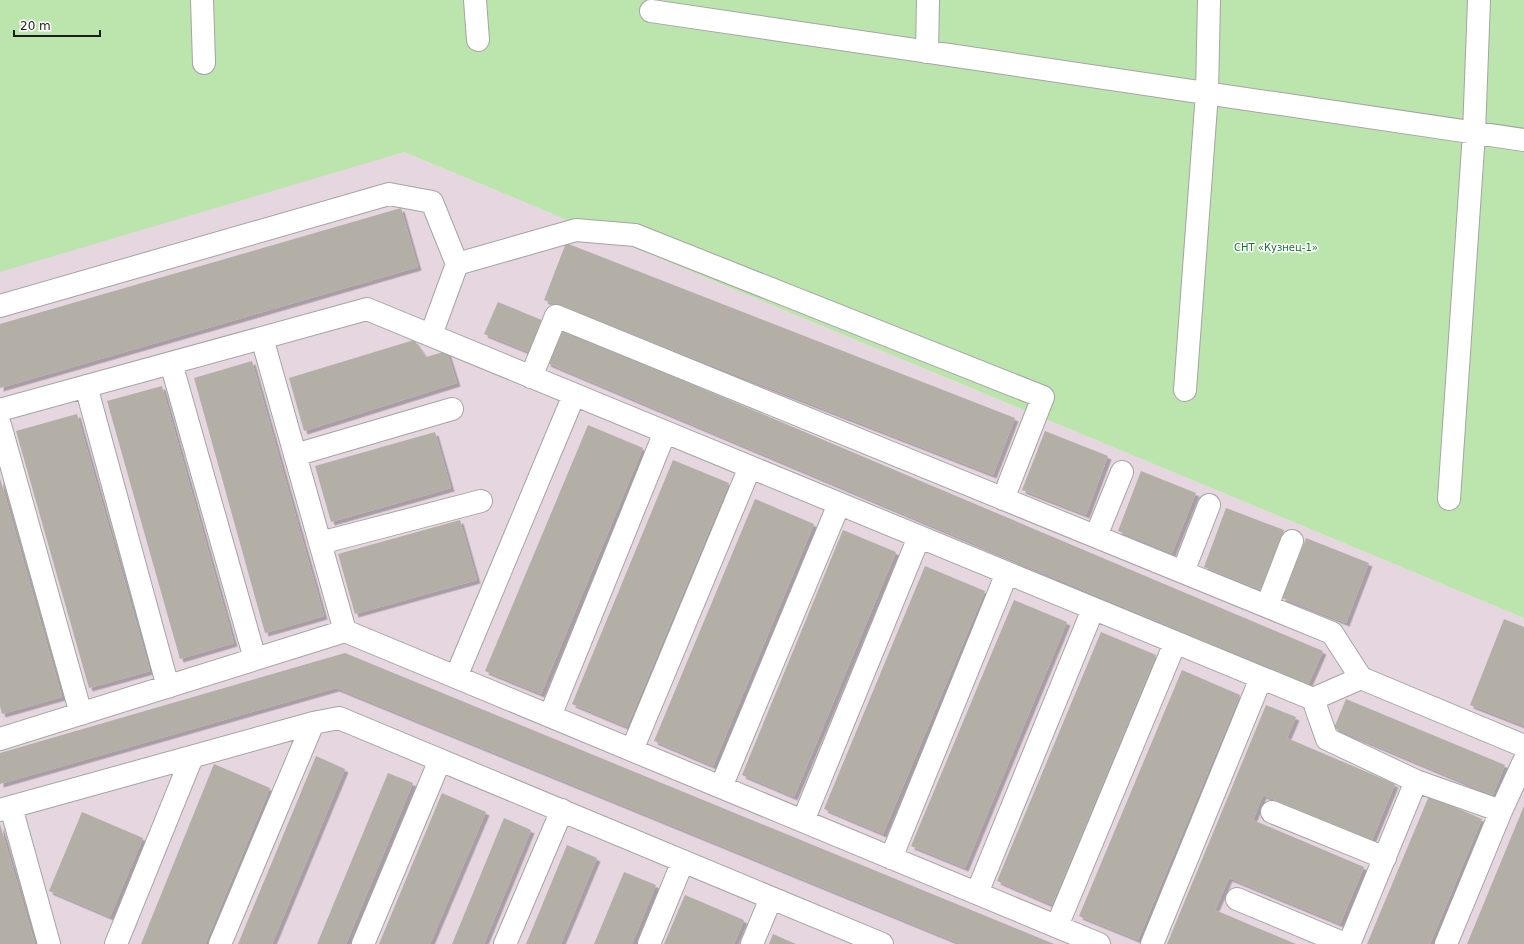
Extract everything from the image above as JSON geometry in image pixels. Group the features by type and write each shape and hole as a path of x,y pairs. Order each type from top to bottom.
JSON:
{"lane":[{"path":"202,0 204,63"},
{"path":"475,0 478,40"},
{"path":"927,52 928,0"},
{"path":"1184,390 1207,93 1209,0"},
{"path":"1449,499 1474,133 1479,0"},
{"path":"651,11 1524,140"},
{"path":"0,306 389,194 432,202 457,264 431,335"},
{"path":"457,264 576,230 635,235 1043,397 1004,499"},
{"path":"0,410 367,308 1312,700 1327,739 1416,781 1501,811"},
{"path":"531,377 556,316 1332,633 1361,678 1524,746"},
{"path":"262,338 345,631"},
{"path":"171,362 255,659"},
{"path":"86,386 168,687"},
{"path":"456,677 574,395"},
{"path":"295,455 452,409"},
{"path":"0,425 81,714"},
{"path":"550,716 665,432"},
{"path":"632,750 750,467"},
{"path":"1096,536 1122,472"},
{"path":"320,543 481,501"},
{"path":"720,787 839,504"},
{"path":"1183,572 1209,505"},
{"path":"803,821 919,537"},
{"path":"1267,606 1292,541"},
{"path":"891,858 1007,573"},
{"path":"977,893 1093,609"},
{"path":"0,739 345,631 1099,944"},
{"path":"1057,926 1175,643"},
{"path":"1152,944 1261,678"},
{"path":"1312,700 1361,678"},
{"path":"49,944 5,809 339,718 771,898 856,939 882,944"},
{"path":"220,944 313,724"},
{"path":"116,944 192,757"},
{"path":"363,944 440,760"},
{"path":"1446,944 1501,811 1524,762"},
{"path":"1349,944 1416,781"},
{"path":"505,944 562,810"},
{"path":"1272,812 1385,858"},
{"path":"649,944 683,861"},
{"path":"752,944 771,898"},
{"path":"1237,899 1345,944"}],"shaded area":[{"path":"404,152 1524,618 1524,944 0,944 0,264"}],"green space":[{"name":"СНТ «Кузнец-1»","path":"0,0 1524,0 1524,618 404,152 0,272"}],"building":[{"path":"401,208 418,267 0,388 0,324"},
{"path":"566,243 1015,418 993,475 544,300"},
{"path":"498,302 544,321 531,353 484,334"},
{"path":"561,329 1323,651 1308,685 547,363"},
{"path":"414,340 426,357 447,351 457,383 304,431 289,378"},
{"path":"252,361 324,616 265,633 194,378"},
{"path":"162,386 234,643 180,659 107,401"},
{"path":"77,414 150,671 89,688 16,431"},
{"path":"588,425 643,448 541,694 485,671"},
{"path":"1045,431 1108,456 1086,515 1022,490"},
{"path":"435,432 451,488 331,522 315,466"},
{"path":"673,460 729,483 627,727 572,704"},
{"path":"1141,471 1196,493 1172,553 1118,531"},
{"path":"0,478 62,697 2,714 0,706"},
{"path":"755,499 814,524 713,766 654,741"},
{"path":"1226,508 1284,530 1261,590 1204,567"},
{"path":"460,520 477,580 355,614 338,554"},
{"path":"843,530 896,552 794,797 742,775"},
{"path":"1306,538 1369,563 1346,623 1282,598"},
{"path":"925,566 985,591 883,834 824,809"},
{"path":"1014,600 1067,622 965,868 911,846"},
{"path":"1504,619 1524,627 1524,726 1470,705"},
{"path":"1101,632 1156,655 1052,905 997,881"},
{"path":"345,653 1054,944 961,944 336,688 0,784 0,753"},
{"path":"1182,670 1240,695 1138,940 1079,916"},
{"path":"1346,699 1505,765 1493,795 1334,728"},
{"path":"1266,705 1296,717 1287,738 1395,784 1372,840 1263,795 1253,820 1364,867 1340,924 1229,878 1215,910 1296,944 1167,944"},
{"path":"316,756 345,769 272,944 238,944"},
{"path":"214,764 270,788 205,944 141,944"},
{"path":"388,773 413,783 346,944 317,944"},
{"path":"442,793 486,812 430,944 379,944"},
{"path":"1429,796 1482,819 1430,944 1367,944"},
{"path":"1524,806 1524,944 1467,944"},
{"path":"82,812 143,838 110,917 49,891"},
{"path":"504,818 531,830 484,944 452,944"},
{"path":"0,824 35,944 0,944"},
{"path":"567,845 597,858 561,944 526,944"},
{"path":"624,872 656,885 632,944 594,944"},
{"path":"685,895 744,920 734,944 664,944"},
{"path":"773,934 796,944 769,944"}]}
